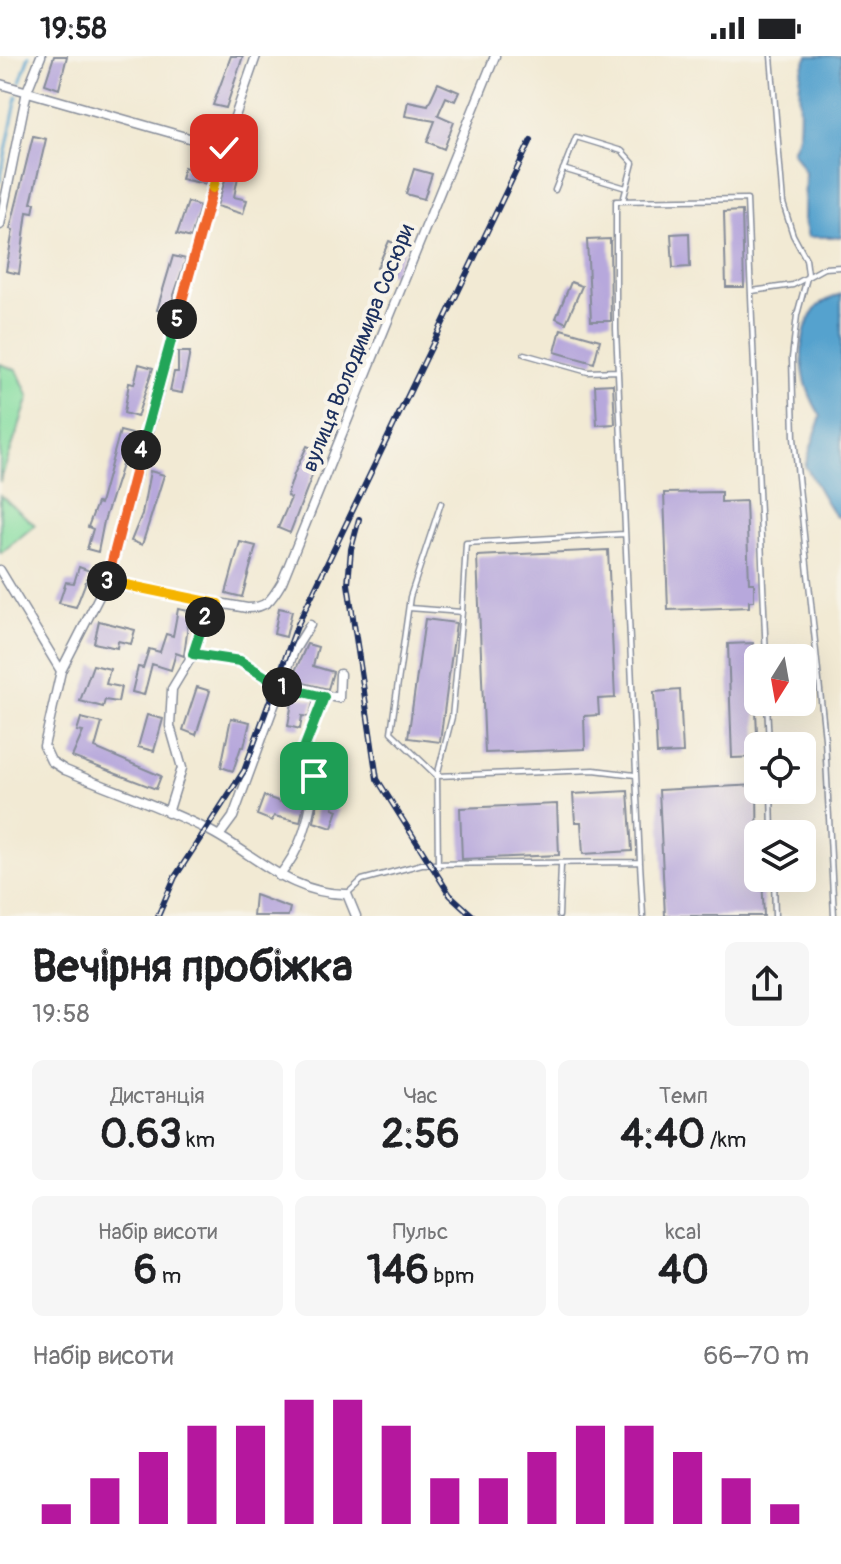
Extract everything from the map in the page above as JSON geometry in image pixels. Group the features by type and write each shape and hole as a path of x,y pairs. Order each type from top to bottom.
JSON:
{"street":[{"path":"0,225 27,91 41,56"},
{"path":"256,56 224,148 107,583 61,671 44,746 51,761 65,770 219,836 279,876 329,894 347,894 356,916"},
{"name":"вулиця Володимира Сосюри","path":"218,604 260,608 271,601 282,582 495,56"},
{"path":"0,84 224,148"},
{"path":"0,570 61,671"},
{"path":"107,583 218,604"},
{"path":"168,813 182,768 170,726 172,689 193,654 207,610 218,604"},
{"path":"219,836 233,817 294,651 310,625"},
{"path":"193,654 240,661 282,687 324,697 339,698 340,674"},
{"path":"279,876 296,856 313,801 314,776 298,764 324,697"}],"lane":[{"path":"771,56 783,203 793,235 806,259 808,274 797,315 792,358 794,438 825,739 834,916"},
{"path":"555,190 576,137 622,151 633,163 623,201"},
{"path":"563,169 626,189"},
{"path":"643,916 618,371 616,201 747,199 765,644"},
{"path":"752,291 793,285 808,274 824,268 841,267"},
{"path":"524,354 588,372 618,371"},
{"path":"441,503 409,608 391,732 437,776 594,770 636,775"},
{"path":"438,867 437,776 452,717 466,543 625,534"},
{"path":"409,608 462,612"},
{"path":"347,894 362,880 422,864 438,867 640,862"},
{"path":"559,916 561,865"},
{"path":"774,892 775,916"}],"green space":[{"path":"0,364 17,370 29,397 0,482"},
{"path":"0,495 35,525 1,553 0,551"}],"water":[{"path":"808,56 841,56 841,237 808,237 804,221 805,172 792,150 799,127 800,79"},
{"path":"841,294 841,517 837,517 805,466 821,416 808,391 802,347 810,318 818,306"}],"building":[{"path":"54,56 67,56 59,89 45,84"},
{"path":"231,56 243,56 226,108 213,105"},
{"path":"438,83 459,92 455,101 446,97 438,115 454,122 444,149 427,142 435,121 405,116 408,101 428,105"},
{"path":"33,136 46,139 31,203 35,203 33,213 27,212 19,274 6,271 13,230 10,229"},
{"path":"198,152 214,158 206,184 181,179 184,167 193,170"},
{"path":"230,164 240,167 234,197 247,200 243,214 217,206"},
{"path":"414,169 432,174 424,199 406,194"},
{"path":"188,202 200,206 191,238 177,234"},
{"path":"742,211 744,287 726,287 724,212"},
{"path":"689,233 690,267 673,268 671,234"},
{"path":"610,239 611,321 591,321 587,240"},
{"path":"389,241 405,248 393,275 377,268"},
{"path":"173,256 186,259 168,313 157,310"},
{"path":"571,282 582,286 566,323 556,318"},
{"path":"561,329 600,340 594,363 555,352"},
{"path":"178,352 190,352 182,393 170,391 174,372 178,372"},
{"path":"139,364 153,368 137,417 124,413 129,383 134,384"},
{"path":"613,384 615,424 597,425 595,385"},
{"path":"120,431 132,434 104,521 98,552 87,549 93,529 88,527 97,503 100,504"},
{"path":"307,446 321,452 290,533 278,528 291,498 287,496 294,474"},
{"path":"150,471 164,475 142,545 131,541 142,514"},
{"path":"721,492 721,502 746,501 749,583 754,583 754,601 749,601 749,607 668,610 664,493"},
{"path":"240,542 256,546 242,597 226,593"},
{"path":"608,550 615,698 598,699 599,715 584,716 585,749 485,753 477,556"},
{"path":"79,567 90,571 76,607 59,603 66,582 74,583"},
{"path":"279,608 292,611 286,637 274,634"},
{"path":"178,609 199,613 195,626 188,624 184,656 176,653 171,670 152,664 144,695 132,692 138,667 143,668 149,649 160,652 166,634 173,636"},
{"path":"425,619 456,623 440,742 408,738"},
{"path":"99,621 135,630 131,644 118,641 117,648 94,643"},
{"path":"753,643 744,644 744,716 756,716 757,732 744,732 744,758 732,758 728,644"},
{"path":"307,644 318,647 313,666 333,672 328,689 291,680"},
{"path":"93,665 110,669 106,684 121,687 118,702 105,700 103,707 80,701"},
{"path":"197,687 210,691 196,735 183,730"},
{"path":"680,690 683,753 657,754 654,692"},
{"path":"293,696 314,700 309,717 302,716 300,729 288,726"},
{"path":"147,715 163,719 154,751 138,747"},
{"path":"81,718 102,723 95,748 161,776 156,789 72,757 83,732 77,731"},
{"path":"231,718 250,722 244,747 241,747 233,771 221,767"},
{"path":"321,779 339,784 333,808 338,810 332,828 314,822"},
{"path":"744,786 744,804 757,804 757,820 744,820 744,892 763,892 764,916 665,916 659,790"},
{"path":"628,791 632,851 583,854 581,822 575,822 573,794"},
{"path":"264,796 289,805 290,802 304,805 300,822 274,816 272,821 257,815"},
{"path":"557,804 559,855 462,859 460,808"},
{"path":"255,895 290,908 288,916 253,916"}],"waterway":[{"path":"20,82 29,56"},
{"path":"0,181 17,96"}],"railway":[{"path":"158,916 175,877 244,771 297,626 531,140"},
{"path":"359,519 351,549 348,584 377,779 450,895 473,916"}],"route":[{"path":"224,148 107,583 218,604 207,610 193,654 240,661 282,687 324,697 298,764 314,776"}]}
